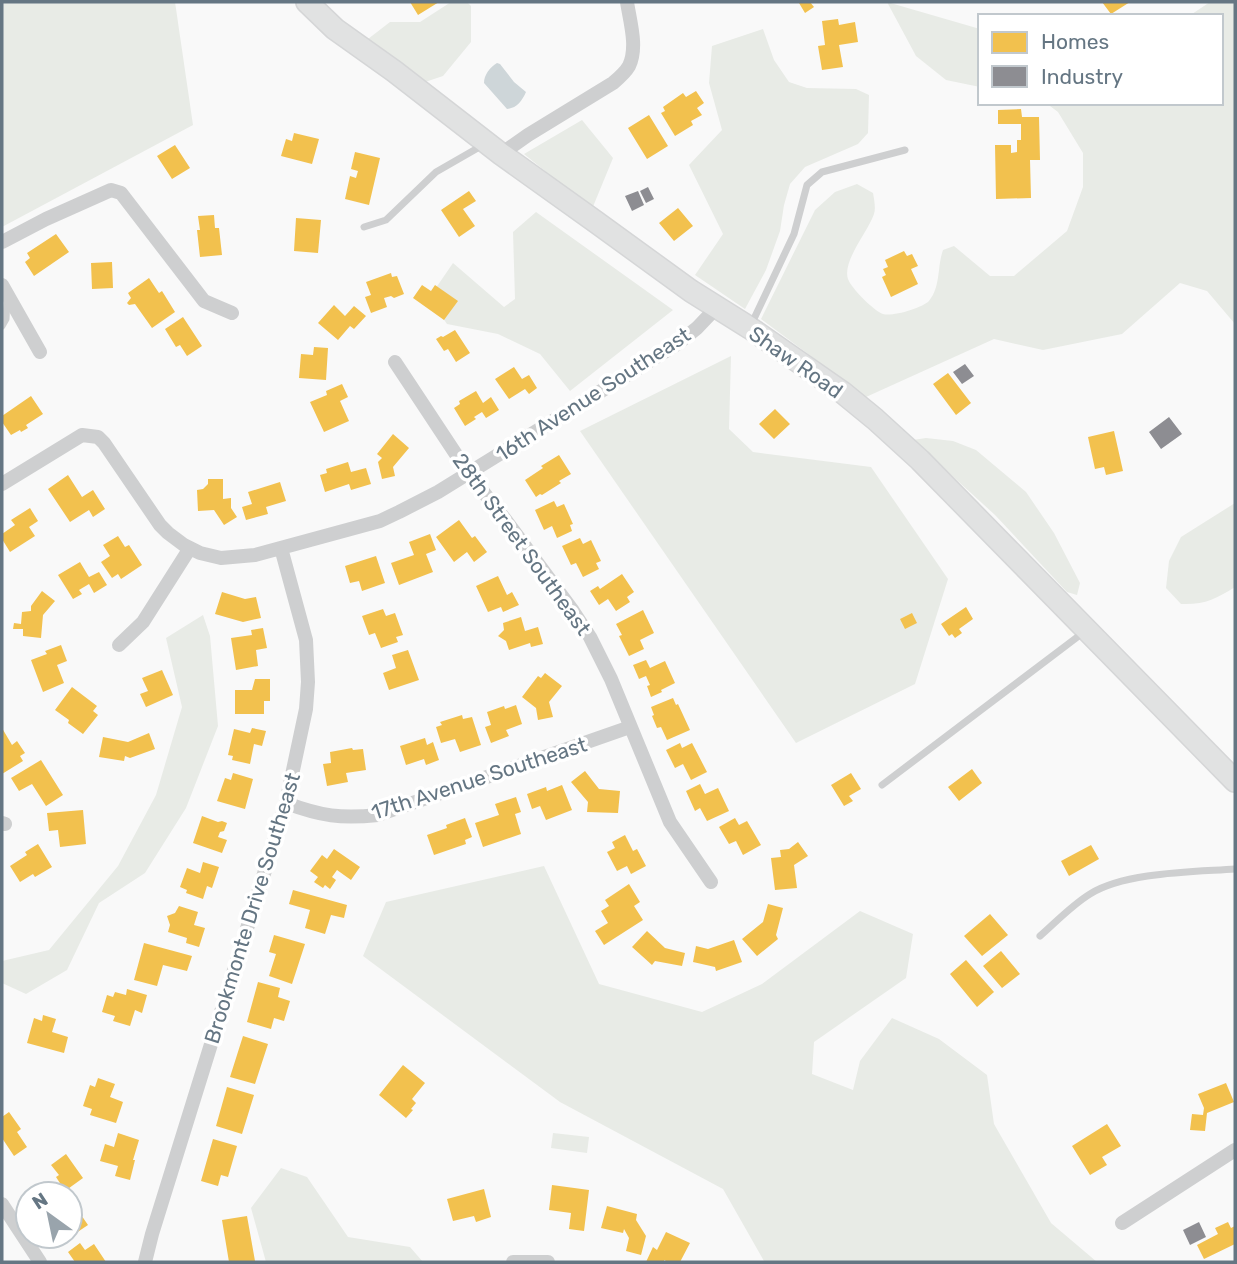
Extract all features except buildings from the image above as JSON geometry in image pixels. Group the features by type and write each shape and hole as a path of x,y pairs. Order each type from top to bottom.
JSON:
{"main road":[{"name":"Shaw Road","path":"307,2 335,29 494,148 691,291 842,392 875,419 930,470 1235,781"}],"street":[{"path":"494,148 528,135 613,83 623,74 629,65 632,51 627,2"},
{"path":"2,242 111,190 121,193 204,301 232,313"},
{"path":"5,290 40,352"},
{"name":"16th Avenue Southeast","path":"190,548 200,553 236,558 255,555 380,520 399,512 469,474 677,344 716,308"},
{"name":"28th Street Southeast","path":"395,362 469,474 520,539 590,637 611,679 670,822 711,882"},
{"path":"2,484 82,435 98,437 160,525 190,548 143,622 118,645"},
{"name":"Brookmonte Drive Southeast","path":"145,1262 286,803 306,709 306,640 281,548"},
{"name":"17th Avenue Southeast","path":"286,803 329,816 352,818 378,815 630,727"},
{"path":"1122,1223 1235,1150"},
{"path":"2,1204 40,1262"},
{"path":"513,1262 548,1262"}],"lane":[{"path":"364,227 386,220 436,172 494,148"},
{"path":"750,328 790,244 800,216 804,192 812,179 822,172 905,150"},
{"path":"2,326 6,319 5,290"},
{"path":"881,785 1087,630"},
{"path":"1040,936 1090,894 1115,882 1169,873 1235,869"}],"shaded area":[{"path":"2,2 175,2 193,125 2,227"},
{"path":"451,2 467,2 471,6 471,42 443,76 425,82 368,39 390,22 420,22"},
{"path":"887,2 978,28 978,87 946,80 916,56"},
{"path":"1210,2 1235,2 1235,324 1207,291 1180,283 1122,334 1043,350 994,339 866,397 761,319 815,210 835,192 857,184 873,193 875,209 849,264 848,279 858,293 879,312 887,315 900,313 929,301 937,283 943,250 954,246 990,276 1014,276 1067,231 1083,187 1083,153 1058,112 1049,105 1223,105 1223,14 1192,14"},
{"path":"763,29 774,60 789,82 807,88 856,89 869,95 868,133 858,144 805,167 790,184 780,231 766,270 745,309 695,275 723,234 689,165 722,130 709,83 712,46"},
{"path":"497,63 526,92 514,107 507,109 484,83 488,72"},
{"path":"582,120 613,158 592,209 524,154"},
{"path":"536,212 673,310 570,391 540,354 498,334 447,324 429,298 453,263 504,307 515,299 513,232"},
{"path":"731,356 729,429 753,452 871,467 948,579 915,684 796,743 580,431"},
{"path":"926,438 953,441 976,450 1026,492 1054,533 1080,583 1077,595 1067,592 995,515 913,440"},
{"path":"1235,503 1235,587 1210,600 1181,604 1166,588 1169,561 1181,537"},
{"path":"203,615 210,636 218,726 186,808 145,873 99,903 67,970 26,994 2,983 2,961 49,950 118,866 156,795 182,707 166,638"},
{"path":"544,866 599,984 702,1012 762,984 860,911 913,934 906,978 814,1042 812,1074 853,1090 860,1061 892,1018 939,1039 987,1075 994,1124 1051,1223 1097,1262 764,1261 723,1189 560,1102 363,956 386,902"},
{"path":"553,1133 589,1137 587,1153 551,1148"},
{"path":"281,1168 307,1177 348,1237 410,1247 423,1262 266,1262 251,1208"}]}
